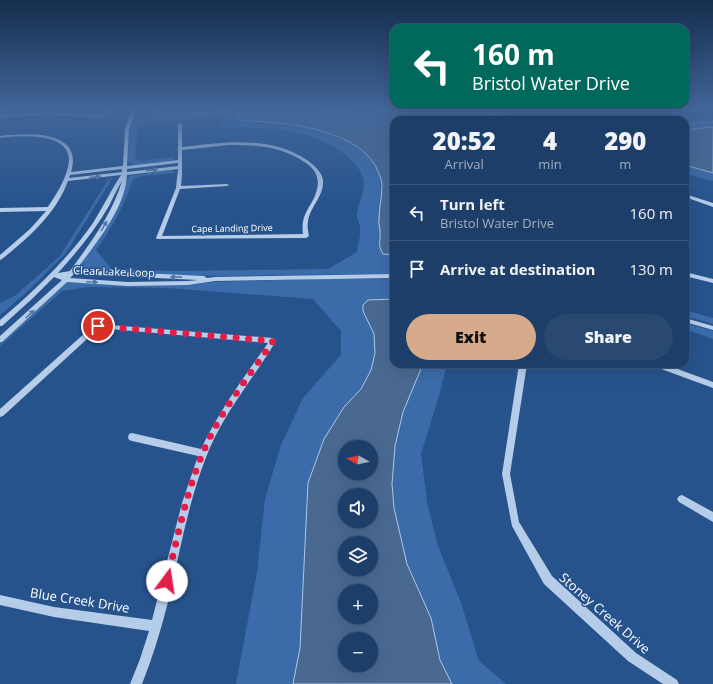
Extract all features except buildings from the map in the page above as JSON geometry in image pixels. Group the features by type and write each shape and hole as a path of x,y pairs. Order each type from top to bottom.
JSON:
{"street":[{"path":"0,258 19,243 50,209 66,180 72,161 71,155 62,143 56,141"},
{"path":"0,340 66,280 103,229 118,201 124,182 126,141"},
{"path":"179,141 180,167 178,188 227,185"},
{"name":"Cape Landing Drive","path":"178,188 159,238 306,236 303,226 306,216 319,192 321,180 315,169 302,157 286,150 262,145 234,143 179,149"},
{"path":"68,174 180,161"},
{"path":"66,180 180,167"},
{"path":"0,324 25,304 55,275 106,206 124,173"},
{"path":"689,196 713,205"},
{"path":"0,210 50,209"},
{"name":"Clear Lake Loop","path":"55,275 72,272 120,276 191,277 215,280"},
{"name":"Clear Lake Loop","path":"55,275 66,280 136,284 188,283 215,280 390,276"},
{"path":"689,275 713,281"},
{"path":"689,321 713,328"},
{"path":"0,414 98,326 273,341 218,422 203,453 194,476 156,626 143,668 136,684"},
{"name":"Stoney Creek Drive","path":"523,368 506,474 515,523 548,580 632,657 673,684"},
{"path":"667,368 713,385"},
{"path":"132,437 203,453"},
{"path":"682,499 713,517"},
{"name":"Blue Creek Drive","path":"0,600 54,612 156,626"}],"shaded area":[{"path":"129,141 137,141 135,159 142,161 175,157 172,160 134,165 128,162"},
{"path":"324,141 390,141 390,274 214,276 136,275 104,274 85,271 78,268 100,236 129,176 168,170 174,171 174,173 141,176 133,179 117,216 96,250 112,269 177,271 328,269 357,252 360,237 360,226 357,215 364,182 361,172 356,164 336,148"},
{"path":"347,141 390,141 390,255 383,254 380,245 379,220 382,190 381,178 371,159 358,147"},
{"path":"689,141 713,141 713,181 689,175"},
{"path":"689,141 713,141 713,173 689,166"},
{"path":"113,177 66,253 28,291 0,315 0,303 16,295 60,256 108,180"},
{"path":"390,279 390,368 446,368 421,454 427,502 438,546 461,603 479,661 506,684 236,684 257,572 265,499 281,445 303,398 341,355 341,331 313,299 167,288 88,287 62,291 0,346 0,341 66,281 188,285 211,282"},
{"path":"390,299 390,368 421,368 403,412 395,446 392,484 394,508 407,564 431,618 440,660 452,684 293,684 300,648 308,483 324,439 344,407 361,389 371,370 375,353 374,334 363,311 363,305 368,300"},
{"path":"689,311 713,318 713,324 689,317"},
{"path":"689,324 713,331 713,339 689,330"}],"route":[{"path":"98,326 273,341 218,422 203,453 194,476 167,581"}]}
